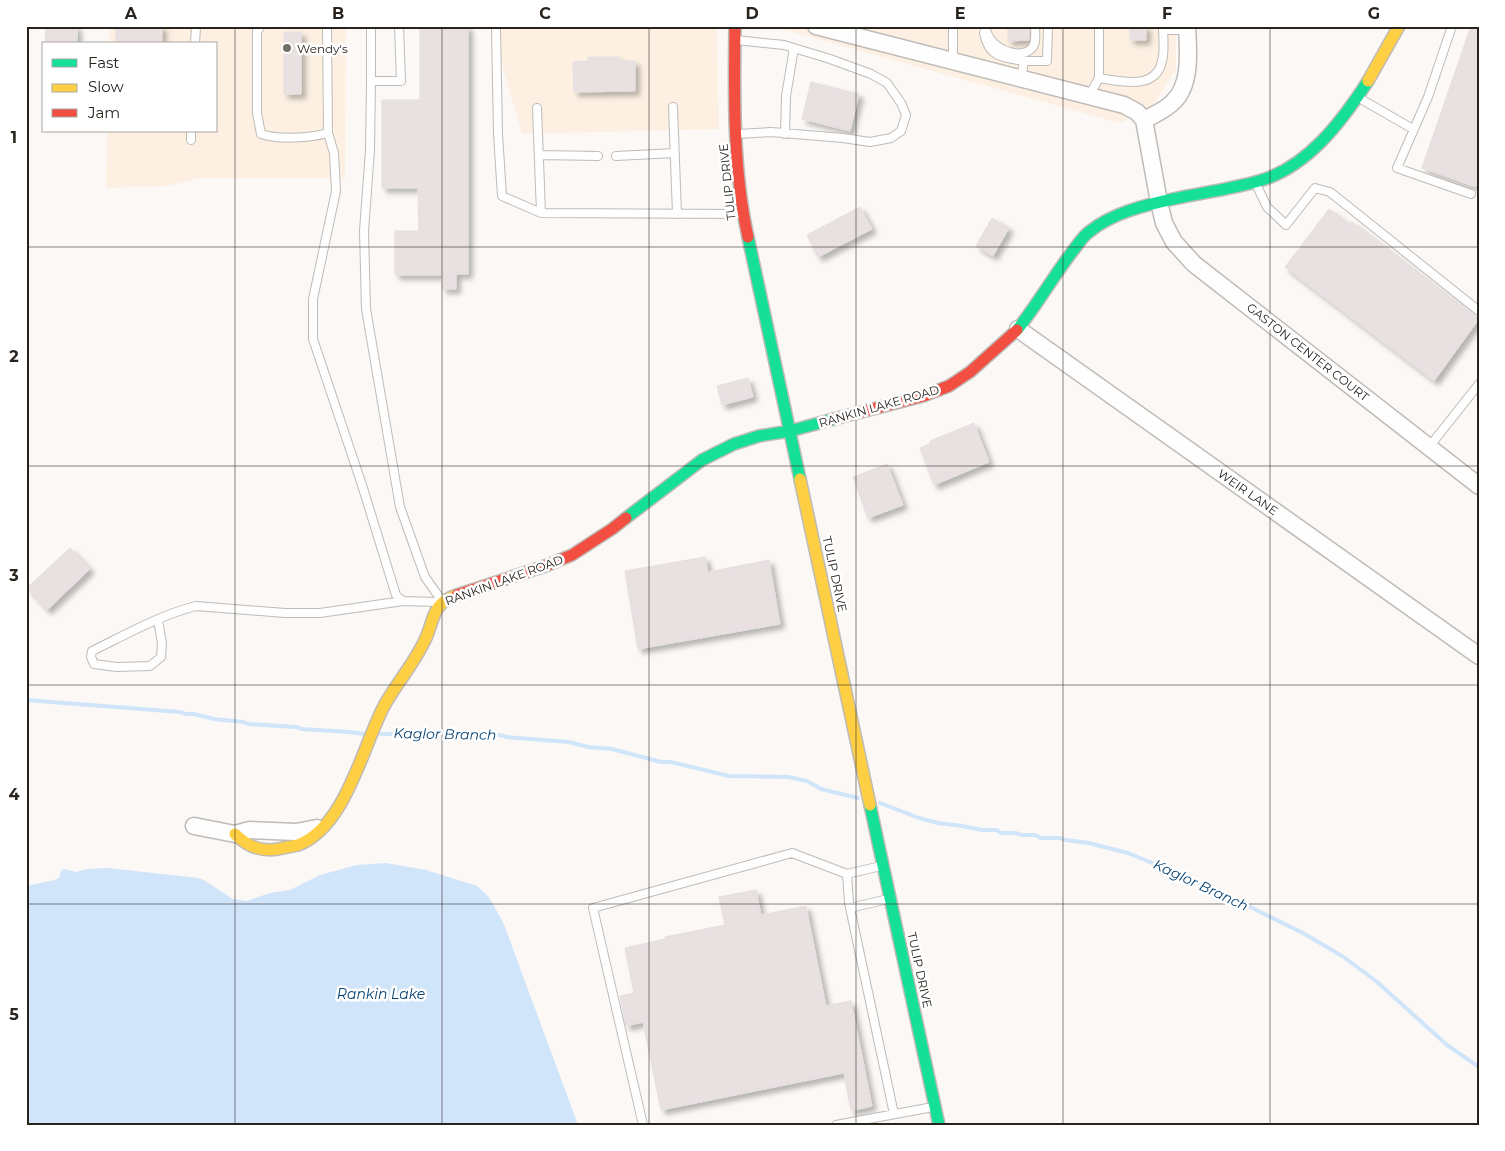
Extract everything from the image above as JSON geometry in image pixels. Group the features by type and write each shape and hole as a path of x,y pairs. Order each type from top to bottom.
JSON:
{"street":[{"name":"TULIP DRIVE","path":"735,26 733,71 743,214 939,1125"},
{"path":"816,26 1124,105 1137,112 1144,120 1165,109 1176,100 1182,88 1186,72 1187,28"},
{"name":"RANKIN LAKE ROAD","path":"320,828 339,809 375,725 423,644 432,615 442,602 517,576 572,554 612,530 652,496 702,460 734,444 923,396 948,386 970,372 1018,328 1062,264 1088,232 1114,216 1159,202 1255,182 1290,167 1305,156 1335,127 1358,96 1399,26"},
{"name":"GASTON CENTER COURT","path":"1144,120 1164,223 1174,242 1194,264 1479,486"},
{"name":"WEIR LANE","path":"1018,328 1479,656"},
{"path":"194,826 235,834 250,830 296,832 320,828"}],"lane":[{"path":"195,42 196,26"},
{"path":"327,26 328,133 334,153 336,191 312,299 312,338 362,485 396,595 403,601"},
{"path":"371,26 370,150 364,231 366,310 400,507 425,577 442,602"},
{"path":"371,81 401,81 399,26"},
{"path":"953,26 953,61"},
{"path":"984,26 992,41 1002,49 1022,53 1031,49 1035,41 1035,26"},
{"path":"984,26 984,35 989,49 1000,57 1024,61 1047,61 1048,26"},
{"path":"1089,96 1099,78 1099,26"},
{"path":"1452,26 1428,97 1397,168 1472,194"},
{"path":"496,28 498,134 502,196 541,213 743,214"},
{"path":"1099,78 1142,82 1155,76 1162,62 1163,28 1187,28"},
{"path":"259,29 257,113 261,134 272,137 328,133"},
{"path":"735,40 784,45 871,74 887,83 906,115 901,131 891,138 870,142 785,134 736,134"},
{"path":"785,134 786,96 794,48"},
{"path":"1021,79 1024,61"},
{"path":"1358,96 1413,129"},
{"path":"673,107 677,214"},
{"path":"537,108 541,213"},
{"path":"616,156 675,153"},
{"path":"539,155 598,156"},
{"path":"1255,182 1267,207 1286,225 1315,188 1330,192 1479,311"},
{"path":"1429,447 1479,384"},
{"path":"158,620 162,643 161,657 150,666 117,667 94,664 91,657 92,651 158,620 196,606 285,613 320,613 403,601 442,602"},
{"path":"643,1125 593,908 792,853 847,874 883,866"},
{"path":"847,874 850,908 894,1114"},
{"path":"850,908 890,898"},
{"path":"836,1125 935,1107"}],"shaded area":[{"path":"110,26 346,26 345,178 201,178 167,186 106,188 107,132 218,132 218,42 109,42"},
{"path":"491,26 717,26 719,129 522,134"},
{"path":"771,26 1176,26 1176,69 1152,107 1120,123"}],"water":[{"name":"Rankin Lake","path":"386,863 426,870 477,886 488,896 503,922 578,1125 26,1125 26,886 55,880 59,878 61,871 64,869 76,872 87,869 107,868 202,879 233,899 247,901 270,893 290,890 320,875 357,865"}],"building":[{"path":"46,26 77,26 77,42 45,42"},
{"path":"116,26 162,26 162,42 116,42"},
{"path":"420,26 468,26 468,274 456,274 456,289 442,289 442,275 395,275 395,231 419,231 418,188 382,188 382,100 420,100"},
{"path":"1008,26 1029,26 1029,40 1008,41"},
{"path":"1130,26 1146,26 1146,40 1130,40"},
{"path":"1471,26 1479,26 1479,179 1476,187 1422,168"},
{"path":"284,32 301,32 301,94 284,94"},
{"path":"588,57 619,57 619,61 635,61 635,91 574,92 573,62 588,61"},
{"path":"811,82 859,94 850,131 802,119"},
{"path":"860,207 872,229 818,257 807,235"},
{"path":"1329,209 1350,225 1352,222 1479,319 1434,381 1285,267"},
{"path":"992,218 1009,228 993,256 976,246"},
{"path":"748,378 753,397 722,405 717,386"},
{"path":"974,423 989,462 934,485 920,448 931,443 930,441"},
{"path":"887,464 903,505 868,518 853,477"},
{"path":"70,548 90,569 47,610 27,588"},
{"path":"705,557 708,572 769,560 780,624 638,649 625,571"},
{"path":"756,890 761,915 806,906 826,1006 851,1001 872,1106 851,1111 844,1073 661,1110 643,1022 626,1026 620,996 634,993 625,948 665,939 665,937 725,925 719,897"}],"waterway":[{"name":"Kaglor Branch","path":"26,700 180,712 248,724 364,734"},
{"name":"Kaglor Branch","path":"381,734 398,734 403,732 476,732 506,737 569,742 588,747 612,749 661,762 671,762 729,776 788,777 807,781 821,789 858,798"},
{"name":"Kaglor Branch","path":"880,803 938,823 982,830 997,830 1001,833 1036,835 1040,838 1060,838 1089,843 1128,853 1171,870 1303,933 1342,956 1376,981 1447,1045 1479,1067"}],"traffic: fast":[{"path":"1017,330 1086,234 1098,225 1140,207 1248,184 1277,174 1293,165 1322,141 1347,112 1368,81"},
{"path":"748,237 800,479"},
{"path":"626,518 702,460 734,444 759,436 790,431 834,419"},
{"path":"870,805 939,1125"}],"traffic: slow":[{"path":"1368,81 1399,26"},
{"path":"800,479 870,805"},
{"path":"235,834 251,846 269,850 298,845 315,835 329,821 341,804 351,784 384,706 424,642 434,614 442,603 457,595"}],"traffic: jam":[{"path":"735,26 737,159 739,185 748,237"},
{"path":"834,419 923,396 949,386 970,372 1017,330"},
{"path":"457,595 545,566 572,555 626,518"}],"place":[{"name":"Wendy's","path":"287,48"}]}
